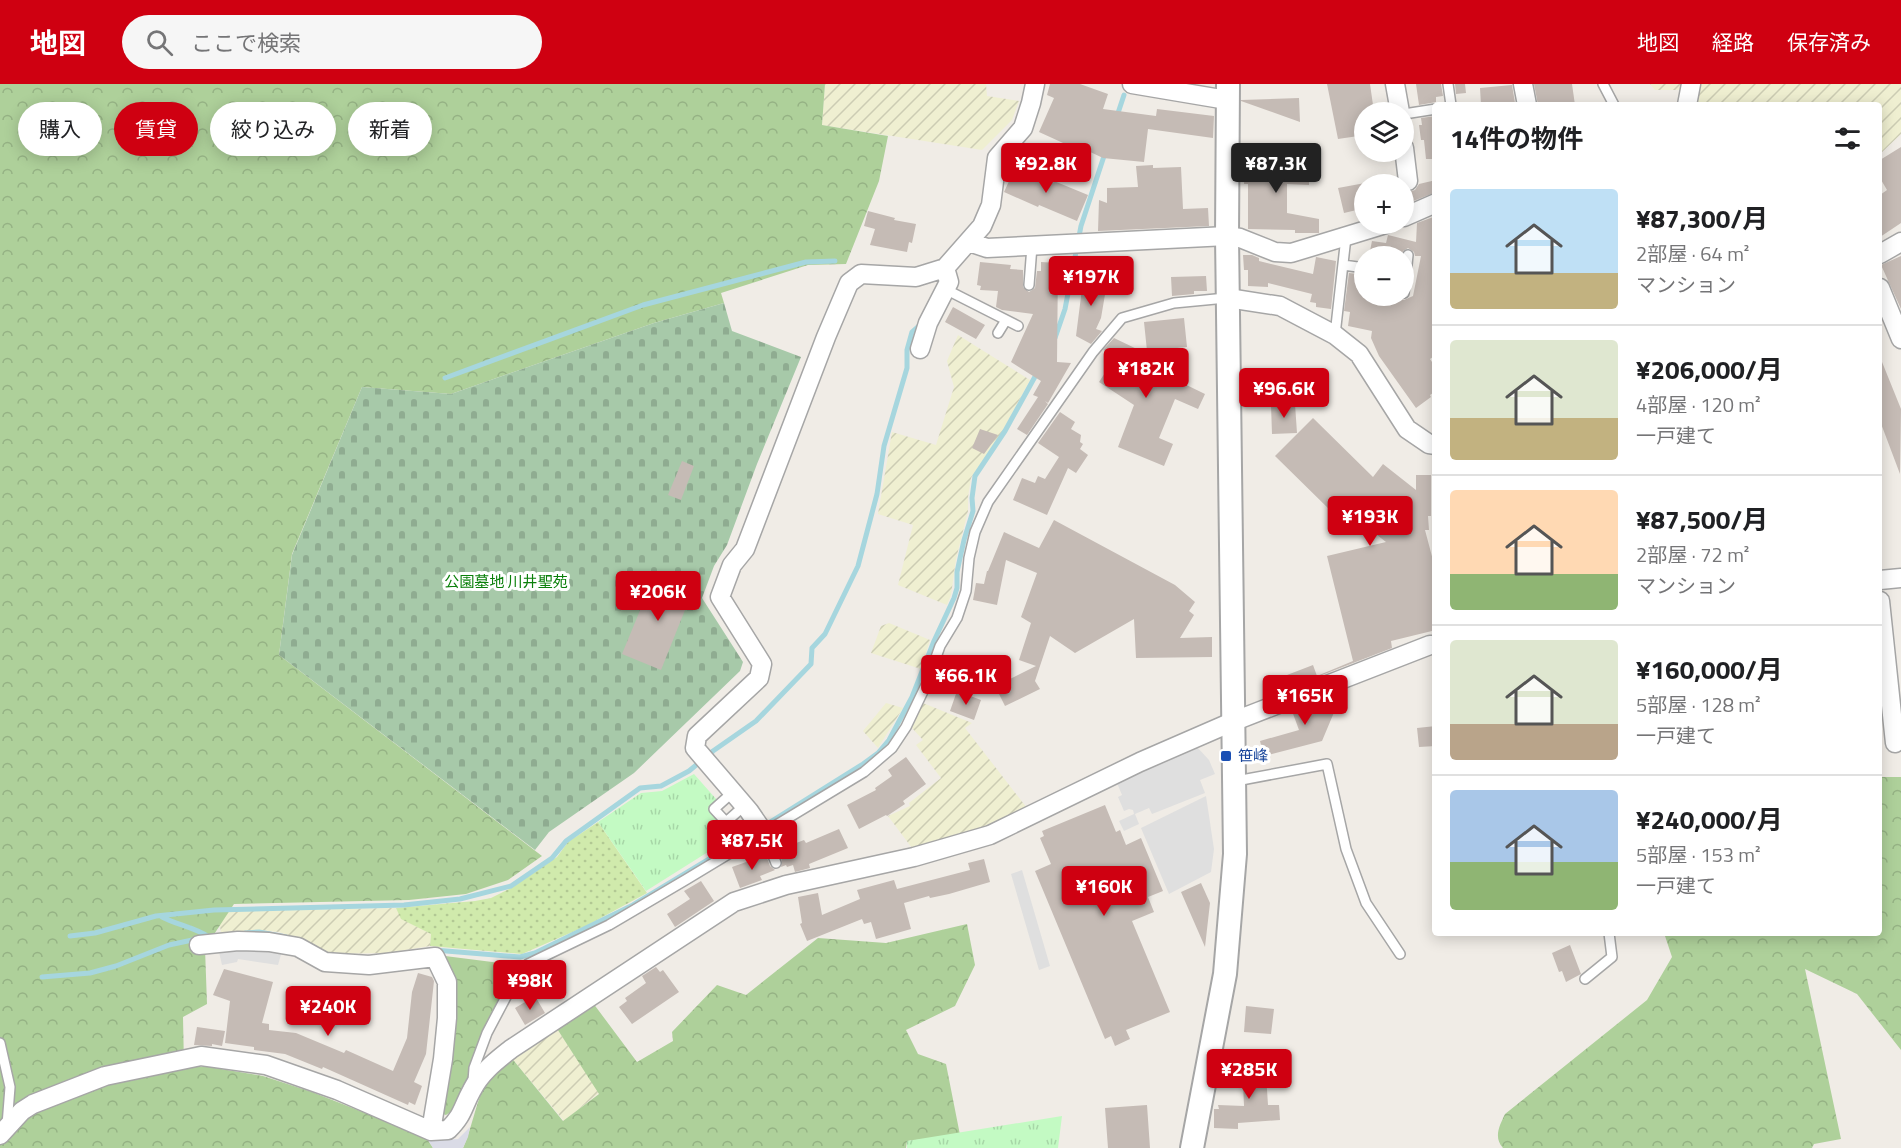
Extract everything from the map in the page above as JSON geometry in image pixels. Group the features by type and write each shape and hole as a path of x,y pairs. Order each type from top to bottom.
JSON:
{"street":[{"path":"764,833 695,748 697,736 759,678 762,664 720,597 732,565 746,549 826,337 849,283 861,274 916,278 945,268 982,226 991,205 997,158 1023,128 1035,84"},
{"path":"1132,84 1228,92 1227,236 1234,854 1225,974 1192,1148"},
{"path":"1395,84 1398,102"},
{"path":"1523,84 1526,102"},
{"path":"1687,102 1691,84"},
{"path":"1414,213 1432,205"},
{"path":"969,242 987,248 1227,236 1240,238 1275,252 1291,253 1355,234"},
{"path":"1882,253 1901,242"},
{"path":"920,349 928,323 949,282 945,268"},
{"path":"1882,292 1899,329"},
{"path":"1228,298 1280,306 1335,335 1359,354 1407,429 1432,444"},
{"path":"1882,580 1901,578"},
{"path":"1882,620 1895,743"},
{"path":"3,1131 22,1111 33,1104 105,1076 201,1056 266,1065 337,1090 431,1131 448,1130 460,1118 472,1089 486,1070 511,1049 734,902 784,884 914,857 990,835 1140,762 1232,722 1432,645"},
{"path":"199,945 238,941 269,942 298,948 325,962 369,965 435,957 447,982 447,1018 431,1131"}],"lane":[{"path":"1448,84 1451,102"},
{"path":"1603,84 1612,102"},
{"path":"1414,112 1432,110"},
{"path":"1335,335 1346,237"},
{"path":"1029,285 1032,246"},
{"path":"1343,265 1354,266"},
{"path":"945,289 1018,326"},
{"path":"472,1089 474,1068 487,1033 517,976 528,964 609,925 864,772 892,748 906,728 927,683 940,646 957,618 966,591 969,558 975,532 988,502 1093,352 1122,318 1174,303 1228,298"},
{"path":"998,333 1006,320"},
{"path":"1233,782 1327,764 1346,849 1366,903 1400,954"},
{"path":"764,833 776,863"},
{"path":"1585,979 1612,957 1609,936"},
{"path":"0,1043 10,1087 3,1131"}],"green space":[{"path":"0,84 825,84 822,125 888,136 879,181 846,264 808,265 721,293 724,303 654,323 451,394 362,387 292,554 279,655 542,856 508,880 466,894 409,900 234,904 205,948 207,1004 183,1017 184,1066 209,1067 263,1076 312,1092 426,1137 433,1148 0,1148"},
{"path":"825,84 986,84 987,96 1019,101 1012,120 982,150 822,125"},
{"path":"1650,84 1683,84 1681,90 1655,90"},
{"path":"1697,84 1901,84 1901,134 1882,152 1882,102 1693,102"},
{"name":"公園墓地 川井聖苑","path":"724,303 732,331 801,357 727,545 714,566 702,598 743,662 740,671 634,773 549,832 535,850 279,655 292,555 362,387 451,394 654,323"},
{"path":"958,335 1030,380 1003,430 971,478 968,511 947,605 898,585 913,525 878,514 892,432 936,445 954,387 947,361"},
{"path":"889,623 930,640 921,669 871,653 881,626"},
{"path":"886,703 903,708 878,748 863,731"},
{"path":"923,703 972,723 965,728 1027,808 989,828 915,852 888,816 910,806 909,803 941,778 916,745 923,740 912,728"},
{"path":"694,774 717,800 708,809 725,829 736,820 741,827 739,836 735,835 646,891 598,822 641,793 662,791"},
{"path":"1882,777 1901,777 1901,1050 1857,994 1805,969 1841,1139 1814,1144 1812,1148 1503,1148 1498,1135 1505,1114 1647,1000 1672,957 1665,936 1882,936"},
{"path":"598,822 647,893 584,927 522,954 430,946 431,934 401,919 396,908 491,898 511,888 557,857 568,842"},
{"path":"396,908 402,919 431,934 430,946 387,953 328,954 311,943 279,932 259,930 221,933 218,912 281,910"},
{"path":"967,924 975,965 955,1006 906,1030 918,1054 946,1064 960,1135 907,1141 906,1148 463,1148 484,1087 496,1069 510,1056 563,1121 599,1094 554,1024 590,999 637,1062 673,1041 672,1032 717,985 746,995 818,938 886,943"},
{"path":"445,956 517,965 481,1036 465,1090 454,1109 446,1115 443,1114 450,977"},
{"path":"554,1024 599,1093 564,1121 510,1056"},
{"path":"1062,1116 1058,1148 907,1148 907,1141"}],"shaded area":[{"path":"1197,747 1209,760 1215,774 1200,780 1205,793 1152,814 1149,808 1135,814 1139,824 1124,831 1119,821 1134,814 1133,810 1124,811 1118,797 1122,795 1117,783"},
{"path":"1206,796 1214,849 1211,872 1169,894 1141,828"},
{"path":"1022,870 1050,966 1039,970 1011,874"},
{"path":"251,946 282,951 278,965 238,959 237,962 222,965 219,952"},
{"path":"470,1127 463,1148 433,1148 426,1137 441,1140 458,1139"}],"building":[{"path":"1050,84 1080,84 1108,94 1103,109 1156,116 1157,109 1214,116 1213,138 1148,129 1144,162 1103,158 1086,150 1085,153 1039,132 1054,98 1047,95"},
{"path":"1327,84 1370,84 1373,102 1354,102 1354,137 1338,139"},
{"path":"1416,84 1441,84 1443,96 1436,97 1436,102 1419,105"},
{"path":"1455,84 1465,84 1466,93 1456,94"},
{"path":"1534,84 1572,84 1575,102 1537,102"},
{"path":"1512,85 1515,102 1481,102 1480,88"},
{"path":"1299,98 1300,122 1241,101 1241,100"},
{"path":"1432,117 1432,159 1426,159 1424,140 1421,140 1419,125 1422,125 1421,118"},
{"path":"1901,147 1901,223 1882,236 1882,194 1887,190 1882,181 1882,159"},
{"path":"1245,158 1309,158 1309,185 1287,184 1287,213 1319,219 1319,233 1248,229 1248,184 1244,184"},
{"path":"1153,165 1153,168 1181,167 1183,209 1208,208 1209,226 1098,231 1099,200 1107,203 1107,188 1138,187 1136,166"},
{"path":"1016,166 1053,183 1054,181 1088,195 1077,221 1004,192"},
{"path":"1432,181 1432,194 1414,201 1415,190 1419,184"},
{"path":"1354,185 1354,211 1344,213 1338,188"},
{"path":"868,211 895,218 894,220 916,224 912,243 909,242 907,252 870,245 875,229 864,226"},
{"path":"1432,217 1432,358 1430,359 1432,362 1432,394 1431,397 1416,408 1379,356 1371,338 1372,331 1348,326 1350,312 1344,311 1349,273 1354,274 1354,306 1414,306 1414,291 1421,256 1415,256 1414,246 1371,246 1372,241 1386,243 1388,235 1416,242 1417,223"},
{"path":"1243,255 1252,255 1259,258 1259,261 1313,274 1316,257 1336,261 1331,309 1316,307 1316,303 1310,302 1312,294 1268,283 1268,287 1248,286 1248,270 1244,270"},
{"path":"1901,256 1901,309 1882,267 1882,265"},
{"path":"980,262 1011,265 1010,269 1023,270 1023,287 1029,292 1035,288 1037,271 1041,271 1041,262 1058,263 1057,362 1071,363 1048,403 1045,401 1048,404 1027,435 1017,429 1038,397 1033,395 1041,381 1011,362 1033,314 1002,310 996,307 998,291 980,290 981,286 977,285"},
{"path":"1084,273 1108,277 1101,318 1096,329 1102,331 1091,344 1076,336"},
{"path":"1206,276 1207,291 1194,291 1194,294 1172,296 1171,277"},
{"path":"953,307 985,325 976,339 945,322"},
{"path":"1184,318 1187,347 1147,351 1144,322"},
{"path":"1114,338 1141,351 1136,352 1172,368 1168,376 1205,394 1198,409 1175,399 1159,438 1173,444 1164,466 1118,447 1134,405 1099,382 1114,359 1103,350"},
{"path":"1882,362 1901,409 1900,474 1882,426"},
{"path":"1295,404 1297,433 1272,434 1271,405"},
{"path":"1060,412 1075,422 1071,429 1081,435 1080,442 1083,444 1080,449 1088,455 1076,473 1068,468 1047,515 1013,500 1022,478 1035,483 1038,476 1045,479 1059,457 1038,443"},
{"path":"1313,418 1373,477 1383,464 1416,490 1416,475 1431,475 1431,516 1428,516 1429,530 1425,530 1432,556 1432,631 1391,641 1392,648 1278,692 1274,680 1313,665 1317,676 1353,661 1327,556 1386,542 1338,504 1331,511 1275,456"},
{"path":"980,429 998,435 984,454 972,448"},
{"path":"682,461 694,466 681,500 668,495"},
{"path":"1054,520 1175,585 1195,602 1189,611 1194,615 1180,638 1212,637 1212,657 1136,658 1134,619 1075,653 1050,636 1035,681 1040,689 1005,706 997,690 1004,687 1002,683 1036,666 1019,660 1031,623 1021,617 1037,573 1006,560 997,605 973,600 976,583 984,584 987,571 1004,532 1039,548"},
{"path":"655,574 693,590 661,670 622,654"},
{"path":"957,691 981,700 974,720 950,711"},
{"path":"1343,691 1322,741 1264,756 1260,741 1299,730 1292,711"},
{"path":"1432,726 1432,746 1419,747 1417,728"},
{"path":"906,757 926,784 903,801 905,804 887,816 859,829 847,805 876,790 875,788 892,776 888,770"},
{"path":"1105,805 1116,832 1120,830 1126,845 1141,838 1163,891 1148,897 1154,912 1132,921 1170,1012 1126,1030 1130,1039 1115,1046 1111,1036 1105,1039 1035,871 1051,864 1040,838 1044,836 1042,831"},
{"path":"839,829 848,848 809,864 810,868 795,872 793,865 781,867 782,861 778,850 804,840 806,843"},
{"path":"766,855 770,866 775,870 760,876 762,880 740,888 732,867"},
{"path":"984,859 990,882 949,894 930,898 929,896 904,903 911,929 876,939 871,922 864,924 862,919 807,941 800,924 802,923 798,897 818,893 822,915 860,899 857,890 894,880 897,889 970,870 968,863"},
{"path":"701,881 714,901 675,927 667,914 690,899 684,891"},
{"path":"1201,883 1210,903 1205,947 1181,892"},
{"path":"1570,945 1581,974 1566,982 1562,971 1559,972 1552,953"},
{"path":"656,967 660,972 663,970 679,992 632,1024 619,1007 627,1001 625,998 646,983 642,976"},
{"path":"224,969 273,982 262,1023 269,1024 269,1030 296,1033 344,1053 346,1050 393,1071 407,1038 412,992 418,973 432,977 434,981 426,1054 414,1082 422,1086 415,1105 409,1102 408,1105 323,1067 322,1069 285,1054 225,1043 230,1001 213,995"},
{"path":"535,996 545,1013 525,1025 515,1008"},
{"path":"1246,1006 1274,1009 1271,1034 1244,1032"},
{"path":"197,1027 225,1031 222,1046 194,1045"},
{"path":"1265,1059 1268,1105 1279,1105 1280,1120 1238,1123 1238,1129 1214,1128 1214,1109 1219,1109 1218,1105 1244,1106 1242,1060"},
{"path":"1147,1105 1150,1148 1108,1148 1105,1108"}],"waterway":[{"path":"1117,116 1124,95"},
{"path":"1055,338 1065,309 1081,226 1105,153"},
{"path":"445,378 643,305 806,262 835,261"},
{"path":"70,936 95,933 156,916 214,910 404,905 460,899 511,886 552,858 566,841 640,788 661,786 689,771 756,721 811,664 812,648 825,634 858,566 877,494 884,446 907,368 907,350 912,332 921,324"},
{"path":"434,950 520,957 535,953 633,905 759,829 878,753 889,740 912,697 954,598 957,588 957,572 973,511 975,476 1005,431 1037,373"},
{"path":"162,917 209,937"},
{"path":"245,933 259,932 286,937"},
{"path":"42,977 90,973 116,966 169,945 197,939"}],"place":[{"name":"笹峰","path":"1226,756"}]}
